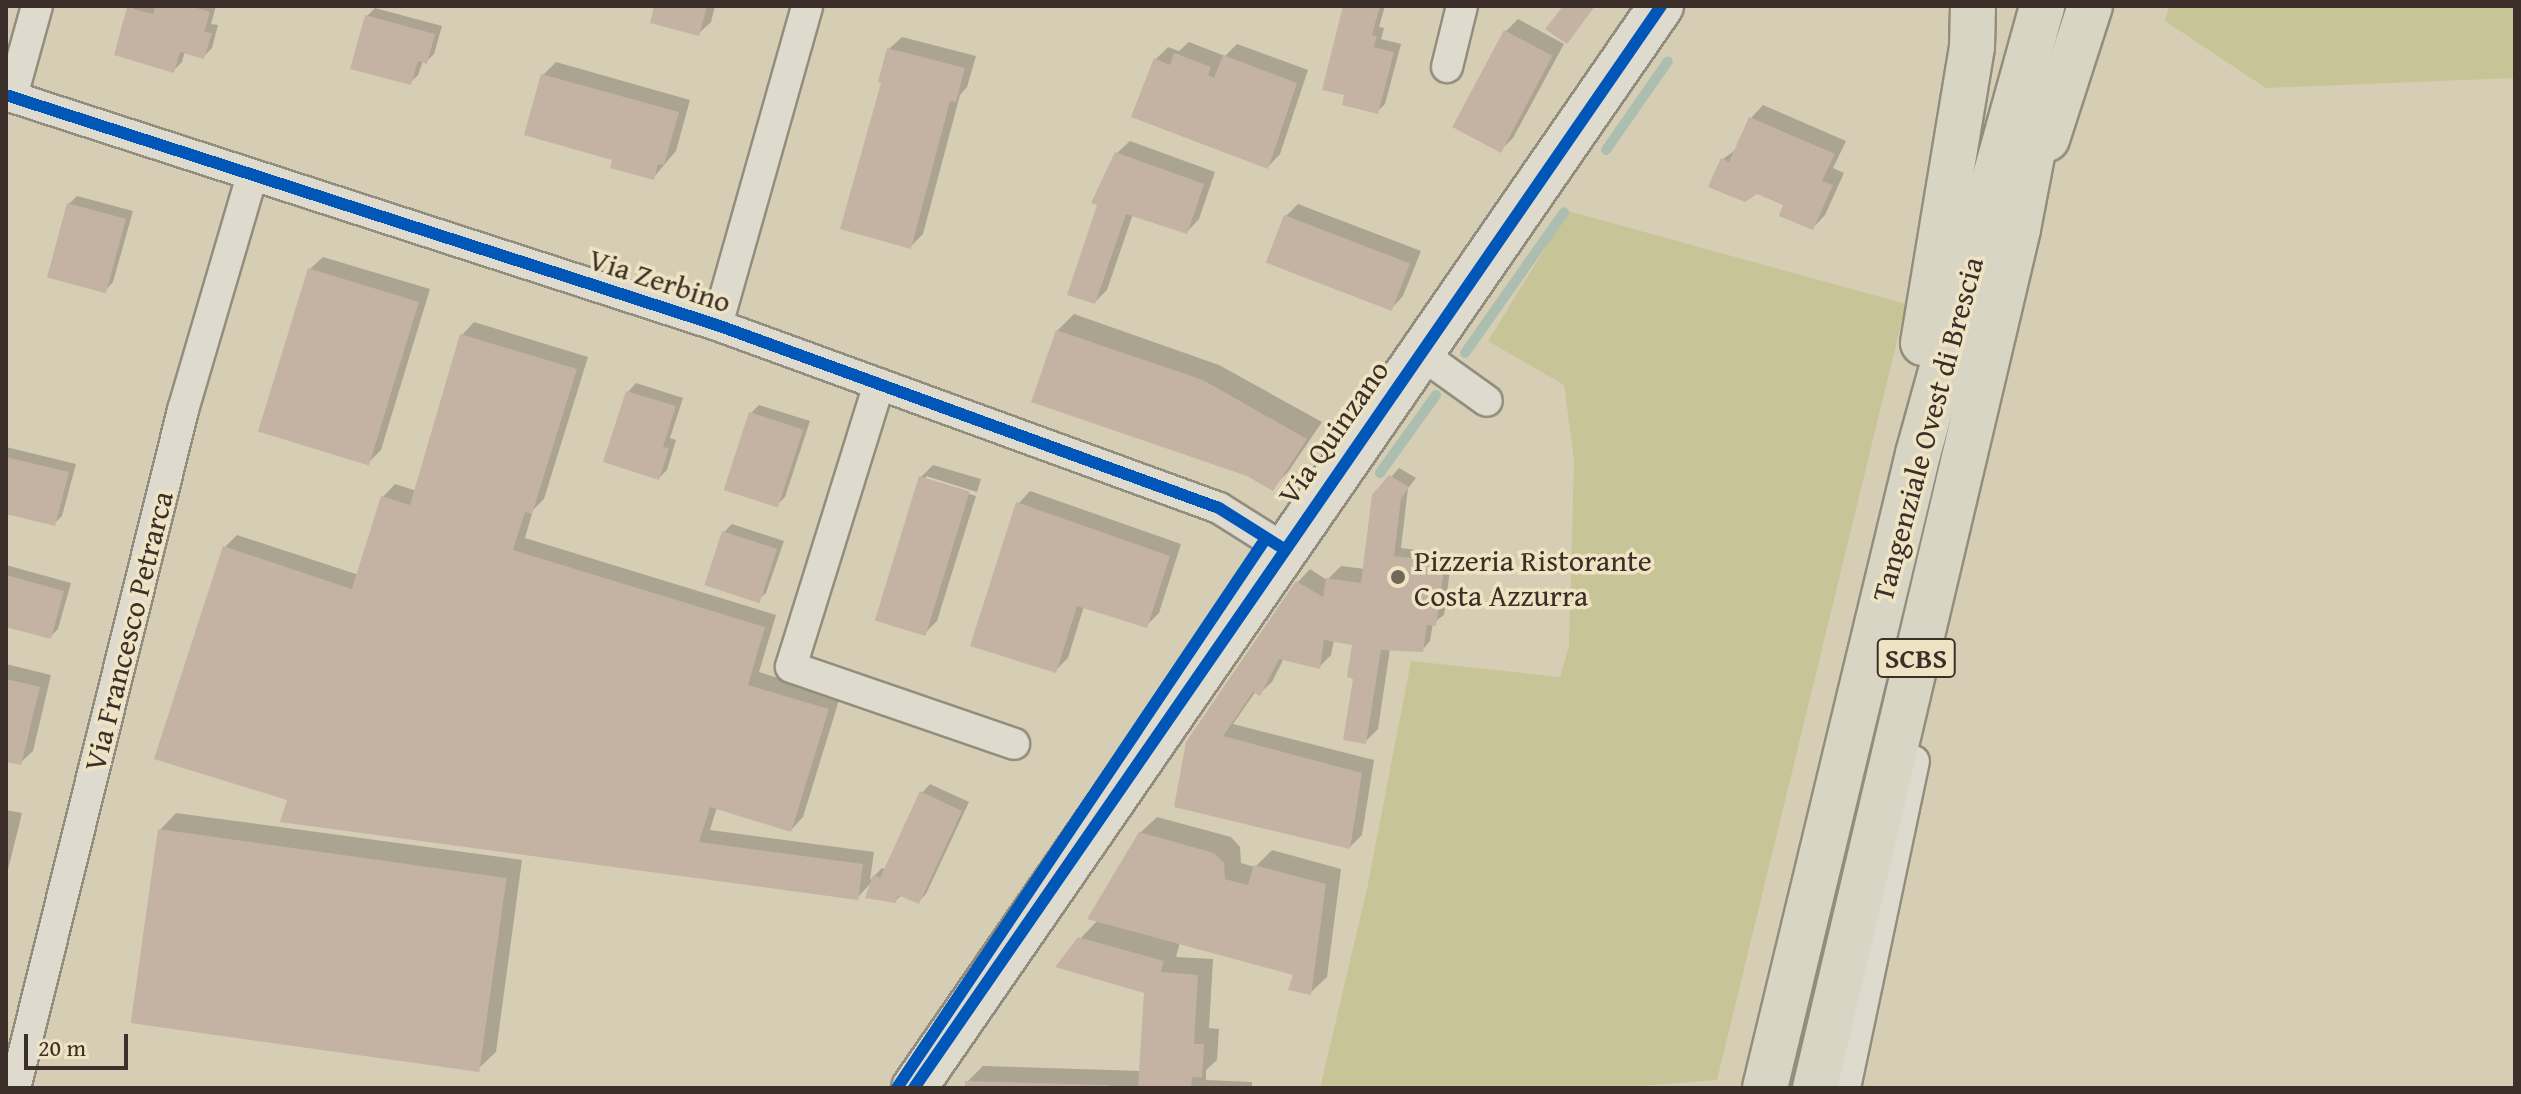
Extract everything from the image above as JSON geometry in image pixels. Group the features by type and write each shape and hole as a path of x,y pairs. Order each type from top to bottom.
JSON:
{"main road":[{"path":"1918,454 1921,355 1972,47 1973,6"},
{"name":"Tangenziale Ovest di Brescia","path":"1765,1088 1918,454 2042,6"},
{"name":"Tangenziale Ovest di Brescia","path":"1815,1088 2018,229 2060,6"},
{"path":"2018,229 2090,6"}],"street":[{"path":"9,95 37,6"},
{"path":"717,325 807,6"},
{"path":"1447,67 1462,6"},
{"name":"Via Quinzano","path":"914,1088 1661,6"},
{"name":"Via Zerbino","path":"9,95 717,325 1219,508 1284,549"},
{"name":"Via Francesco Petrarca","path":"15,1088 183,410 252,176"},
{"path":"1420,353 1487,401"},
{"path":"879,384 791,667 1014,744"},
{"path":"1845,1088 1920,733 1923,633"}],"shaded area":[{"path":"2169,6 2515,6 2515,78 2266,88 2165,21"},
{"path":"1568,211 1906,304 1717,1080 1615,1088 1320,1088 1367,889 1411,661 1560,677 1569,646 1574,460 1564,385 1488,341"}],"building":[{"path":"156,6 190,6 210,12 204,32 212,33 204,59 180,52 174,73 114,55 127,7 153,14"},
{"path":"654,6 707,6 699,36 650,23"},
{"path":"1343,6 1380,6 1372,35 1377,36 1374,47 1394,52 1378,114 1342,105 1344,95 1322,90"},
{"path":"1563,6 1595,6 1567,44 1545,29"},
{"path":"365,15 435,34 427,64 418,61 411,85 350,69"},
{"path":"1504,30 1553,56 1501,153 1452,127"},
{"path":"887,48 965,68 956,102 950,101 911,249 840,229 881,83 878,82"},
{"path":"1174,53 1211,67 1208,75 1214,78 1223,55 1297,83 1268,169 1131,117 1154,58 1170,65"},
{"path":"541,74 679,112 664,165 658,164 654,180 610,168 612,160 524,135"},
{"path":"1749,117 1835,154 1822,181 1833,185 1813,230 1779,216 1783,205 1757,194 1745,202 1708,187 1721,158 1729,162"},
{"path":"1115,152 1204,184 1187,234 1126,214 1095,304 1067,295 1097,205 1091,203"},
{"path":"67,203 126,219 106,293 47,277"},
{"path":"1284,215 1410,263 1392,311 1266,263"},
{"path":"308,268 419,302 369,465 258,432"},
{"path":"1056,330 1203,380 1307,439 1273,491 1247,476 1031,402"},
{"path":"460,334 577,369 532,514 525,512 513,550 765,627 748,685 829,709 791,832 710,807 699,842 863,864 858,900 280,822 287,800 154,759 223,546 352,589 381,496 410,505"},
{"path":"626,391 676,406 663,447 669,448 659,480 603,462"},
{"path":"749,412 803,430 778,508 724,490"},
{"path":"6,457 69,472 55,526 6,514"},
{"path":"1389,475 1409,487 1401,499 1394,556 1445,562 1436,626 1427,625 1423,652 1381,650 1366,744 1343,740 1353,679 1347,677 1352,645 1324,640 1320,669 1279,659 1260,696 1253,692 1223,736 1362,773 1350,849 1174,807 1186,742 1296,581 1323,597 1326,578 1361,583 1372,495"},
{"path":"919,476 970,491 926,636 875,620"},
{"path":"1016,502 1170,556 1147,628 1077,606 1056,673 970,646"},
{"path":"722,531 777,549 760,603 704,585"},
{"path":"6,575 64,591 51,639 6,627"},
{"path":"6,679 40,687 21,765 6,762"},
{"path":"920,791 962,811 919,904 898,895 896,903 865,898 873,875 880,878"},
{"path":"158,829 507,878 479,1072 131,1023"},
{"path":"1139,832 1214,853 1224,863 1225,879 1248,885 1254,865 1326,884 1311,995 1288,990 1293,975 1087,919"},
{"path":"1078,937 1164,961 1161,972 1198,975 1194,1044 1204,1044 1202,1078 1192,1077 1191,1088 1138,1088 1144,993 1055,967"},
{"path":"965,1081 1109,1085 1109,1088 965,1088"}],"waterway":[{"path":"1606,150 1668,61"},
{"path":"1465,353 1564,212"},
{"path":"1380,473 1436,395"}],"cycle path":[{"path":"914,1088 1661,6"},
{"path":"6,95 717,325 1219,508 1284,549"},
{"path":"897,1088 1266,538"}],"place":[{"name":"Pizzeria Ristorante Costa Azzurra","path":"1398,577"}]}
